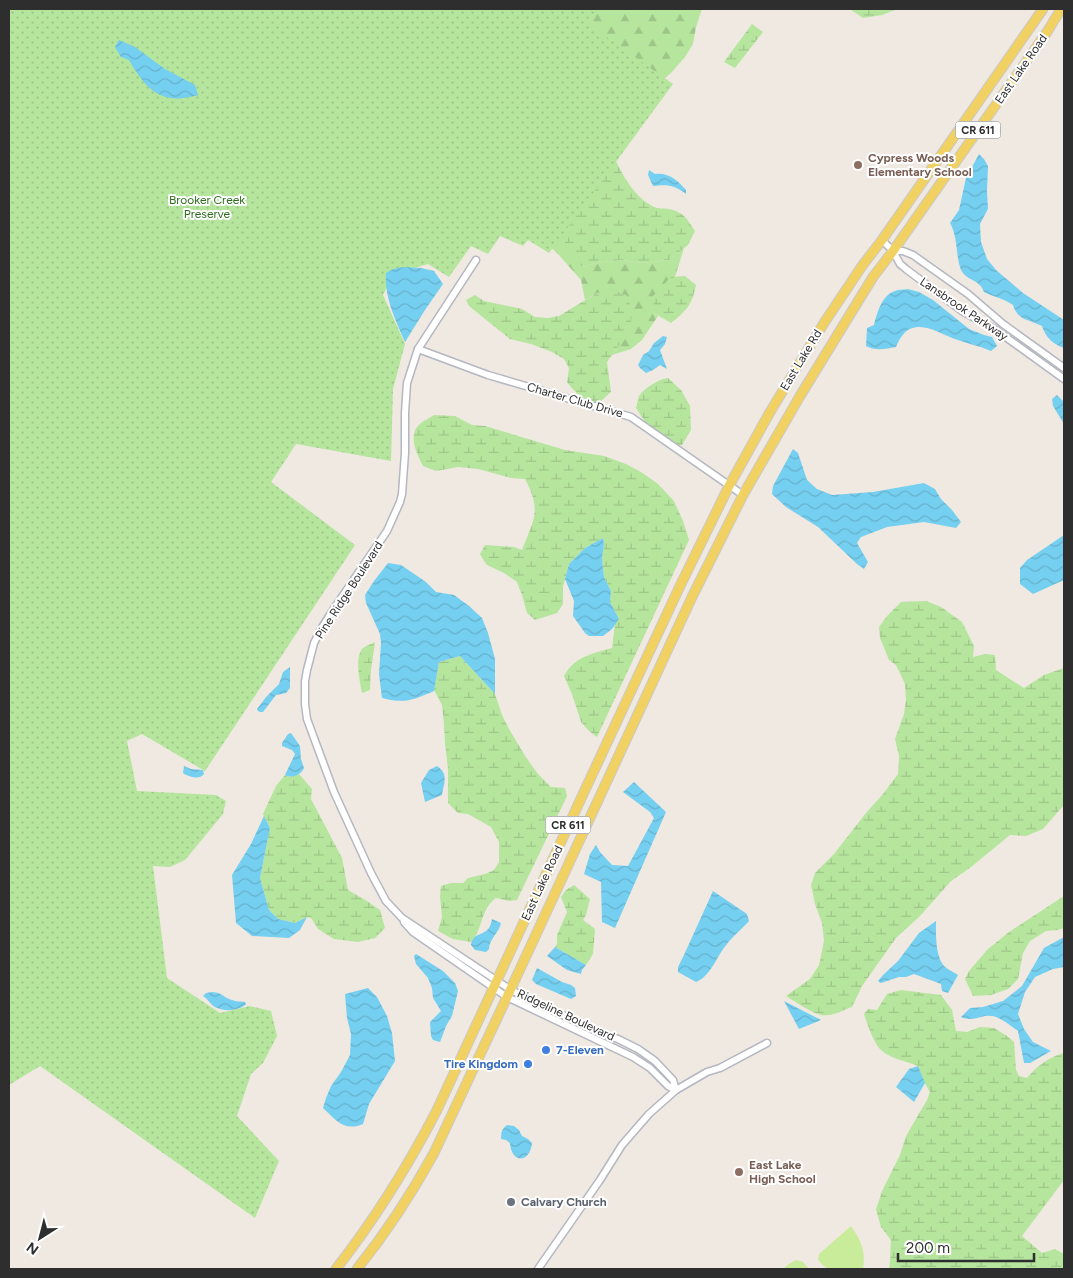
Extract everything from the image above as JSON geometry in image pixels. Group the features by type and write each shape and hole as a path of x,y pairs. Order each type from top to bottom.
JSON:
{"main road":[{"name":"CR 611","path":"882,240 1043,9"},
{"name":"East Lake Road","path":"893,251 1061,9"},
{"name":"East Lake Rd","path":"729,486 770,412 824,322 882,240"},
{"name":"East Lake Rd","path":"743,494 800,396 874,277 893,251"},
{"name":"East Lake Road","path":"336,1269 369,1224 408,1165 437,1110 680,586 729,486"},
{"name":"East Lake Road","path":"357,1269 379,1240 422,1175 434,1152 692,597 743,494"}],"street":[{"path":"882,240 893,251"},
{"name":"Lansbrook Parkway","path":"1064,368 1003,324 968,294 913,255 903,251 893,251 900,264 962,311 996,330 1064,379"},
{"name":"Pine Ridge Boulevard","path":"476,260 418,349 407,383 403,477 400,502 387,531 329,617 314,643 307,670 304,704 307,719 334,792 386,901 413,932 495,984"},
{"name":"Charter Club Drive","path":"418,349 488,375 631,417 743,494"},
{"name":"Ridgeline Boulevard","path":"495,984 633,1057 650,1068 668,1086 676,1090"},
{"path":"538,1269 622,1145 649,1114 676,1090 707,1072 720,1068 767,1043"}],"green space":[{"name":"Brooker Creek Preserve","path":"9,9 599,9 588,24 673,84 549,253 528,240 523,246 500,236 488,254 471,246 449,277 428,264 394,274 383,295 405,344 393,389 391,461 296,444 271,482 355,545 205,771 142,734 127,741 137,791 216,795 226,801 223,814 185,860 170,867 153,866 167,978 220,1013 250,1006 271,1011 277,1036 263,1063 251,1074 237,1116 279,1161 255,1218 40,1066 9,1085"},
{"path":"546,9 702,9 693,44 685,57 659,83 634,88 583,267 596,263 622,260 642,263 669,260 684,248 675,277 671,277 654,313 658,316 642,340 631,349 612,355 617,348 597,293 585,300 581,280 544,241"},
{"path":"850,9 897,9 882,15 863,18"},
{"path":"752,24 763,32 735,68 724,62"},
{"path":"610,147 627,181 639,196 654,207 669,209 682,215 695,231 688,245 669,260 642,263 622,260 596,263 583,267 567,252 564,237 564,212"},
{"path":"685,276 696,285 693,298 688,307 671,323 654,313 653,296 671,277"},
{"path":"613,290 626,295 632,310 630,333 607,362 611,392 601,401 596,402 586,400 573,390 567,382 569,368 564,359 531,344 510,339 469,306 466,300 475,295 484,301 522,309 535,317 548,318 559,316 597,293"},
{"path":"668,378 681,390 690,406 691,430 682,445 676,445 647,425 636,408 639,396 644,390 656,382"},
{"path":"434,415 455,416 472,425 485,426 565,450 604,456 641,472 658,484 674,501 689,540 597,737 581,722 564,676 568,669 579,660 591,654 612,648 615,624 619,619 610,602 611,591 604,577 602,559 603,538 585,548 569,564 563,587 563,604 557,613 535,620 527,613 517,582 487,565 480,554 485,545 514,547 522,550 533,522 535,507 525,479 511,478 478,469 458,467 436,471 423,466 414,445 414,434 416,428 423,421"},
{"path":"926,601 941,607 962,622 974,646 973,657 985,654 995,655 996,670 1024,688 1044,675 1064,668 1064,805 1043,829 1026,836 1010,835 951,881 920,916 896,938 862,986 852,1007 833,1014 817,1014 786,996 810,979 819,965 824,941 822,923 811,885 815,873 834,854 898,774 899,756 895,739 904,714 906,700 905,684 896,665 889,660 880,638 879,627 901,602"},
{"path":"375,642 370,690 362,693 358,669 360,652 363,648"},
{"path":"460,656 495,694 509,729 538,774 551,787 565,788 567,796 517,900 509,901 496,898 488,906 471,942 453,939 438,931 442,917 441,886 451,883 463,883 468,878 485,874 494,870 499,862 499,842 491,827 468,814 458,813 448,803 448,769 442,705 434,690 439,662"},
{"path":"299,774 312,789 311,799 342,858 348,890 380,910 385,928 375,938 358,942 334,939 318,929 311,918 307,917 295,923 278,919 269,910 260,878 270,828 263,814 276,786 285,775 290,777"},
{"path":"574,885 590,899 583,920 595,929 593,954 586,965 555,947 557,935 567,912 561,897 566,890"},
{"path":"1064,896 1064,928 1046,931 1030,941 1023,953 1018,979 1008,989 991,995 973,996 965,979 969,971 988,949 1009,932"},
{"path":"901,990 941,995 952,1010 956,1031 967,1032 980,1027 994,1028 1007,1036 1014,1042 1016,1070 1019,1076 1027,1078 1044,1062 1064,1053 1064,1180 1022,1236 1042,1253 1055,1249 1064,1254 1064,1269 889,1269 891,1240 881,1227 876,1209 883,1189 900,1155 906,1136 930,1092 918,1066 889,1056 878,1047 864,1014 868,1009 877,1010 887,994"},
{"path":"851,1226 862,1246 864,1257 863,1269 827,1269 818,1260 819,1254"},
{"path":"796,1260 803,1262 809,1269 783,1269 789,1264"}],"water":[{"path":"119,40 135,47 165,69 195,85 198,95 174,98 156,93 142,80 129,60 121,57 115,47"},
{"path":"979,154 988,166 988,209 980,224 981,242 987,259 996,270 1023,293 1064,320 1064,348 1050,340 1042,326 1021,317 1013,305 984,292 980,285 963,273 959,263 955,236 950,223 959,210 966,178"},
{"path":"649,170 655,174 665,174 673,178 686,190 686,194 671,186 653,186 648,175"},
{"path":"403,267 434,271 443,284 405,342 391,309 386,282 386,273"},
{"path":"908,289 919,292 933,300 969,329 992,337 997,346 991,351 928,328 916,327 908,330 902,336 896,347 877,349 866,346 867,328 874,325 883,300 890,293"},
{"path":"663,336 667,337 665,344 660,350 667,369 660,365 646,373 638,365 643,355"},
{"path":"1057,395 1064,402 1064,424 1053,406 1052,399"},
{"path":"793,449 798,453 807,480 817,489 832,495 873,492 924,483 935,489 961,522 956,528 924,522 887,527 861,537 857,543 868,562 864,569 818,527 786,507 772,494 773,486"},
{"path":"1064,535 1064,580 1033,594 1020,584 1020,568 1027,560"},
{"path":"603,538 602,559 604,577 611,591 610,602 619,619 612,629 603,636 589,636 573,616 574,601 565,579 569,564 585,548"},
{"path":"388,563 401,565 426,582 436,592 454,595 482,618 495,659 495,694 460,656 439,662 434,691 403,701 382,698 379,674 380,634 366,603 365,595"},
{"path":"290,667 290,688 286,693 276,695 263,712 258,711 257,709 266,697 279,684 283,672"},
{"path":"291,733 300,746 304,768 298,774 290,777 285,775 295,754 292,750 282,746 282,743 288,734"},
{"path":"184,766 203,770 204,774 197,777 187,775 183,773"},
{"path":"437,766 441,769 444,776 442,795 425,802 421,783 429,770"},
{"path":"634,782 666,812 615,928 602,922 601,882 584,874 590,854 596,845 612,865 628,866 654,818 650,812 623,792"},
{"path":"264,816 270,828 260,878 269,910 278,919 295,923 307,917 300,930 289,938 252,936 236,923 232,875 251,844"},
{"path":"713,891 747,914 749,921 723,949 706,975 696,982 678,972 678,967"},
{"path":"492,919 501,923 489,945 489,949 486,952 475,950 471,945 473,939 487,930"},
{"path":"936,921 937,944 941,961 945,967 958,975 948,993 942,991 941,984 914,974 881,983 878,981 898,961 919,933"},
{"path":"1064,937 1064,967 1053,969 1035,977 1025,992 1018,1014 1024,1029 1033,1042 1051,1051 1030,1063 1024,1063 1018,1031 1010,1025 1003,1020 990,1016 970,1019 961,1017 970,1008 983,1007 1003,1001 1022,986 1044,948"},
{"path":"555,947 586,965 581,974 567,970 547,956"},
{"path":"416,954 443,971 455,983 458,991 452,1016 440,1042 433,1040 431,1036 430,1022 441,1011 433,998 428,978 416,964 414,956"},
{"path":"537,968 571,985 575,988 576,996 571,999 536,984 532,980"},
{"path":"368,988 377,997 387,1016 392,1033 395,1061 369,1104 363,1124 351,1127 341,1124 323,1108 331,1086 350,1055 351,1034 347,1018 345,994"},
{"path":"206,993 219,993 234,1001 245,1002 246,1004 235,1009 219,1009 203,996"},
{"path":"784,1001 821,1020 799,1029"},
{"path":"918,1066 925,1083 914,1102 896,1087 909,1069"},
{"path":"507,1125 514,1126 522,1136 532,1143 531,1150 524,1158 517,1157 511,1150 510,1143 501,1139 502,1130"}],"place":[{"name":"Cypress Woods Elementary School","path":"858,165"},
{"name":"7-Eleven","path":"546,1050"},
{"name":"Tire Kingdom","path":"528,1064"},
{"name":"East Lake High School","path":"739,1172"},
{"name":"Calvary Church","path":"511,1202"}]}
